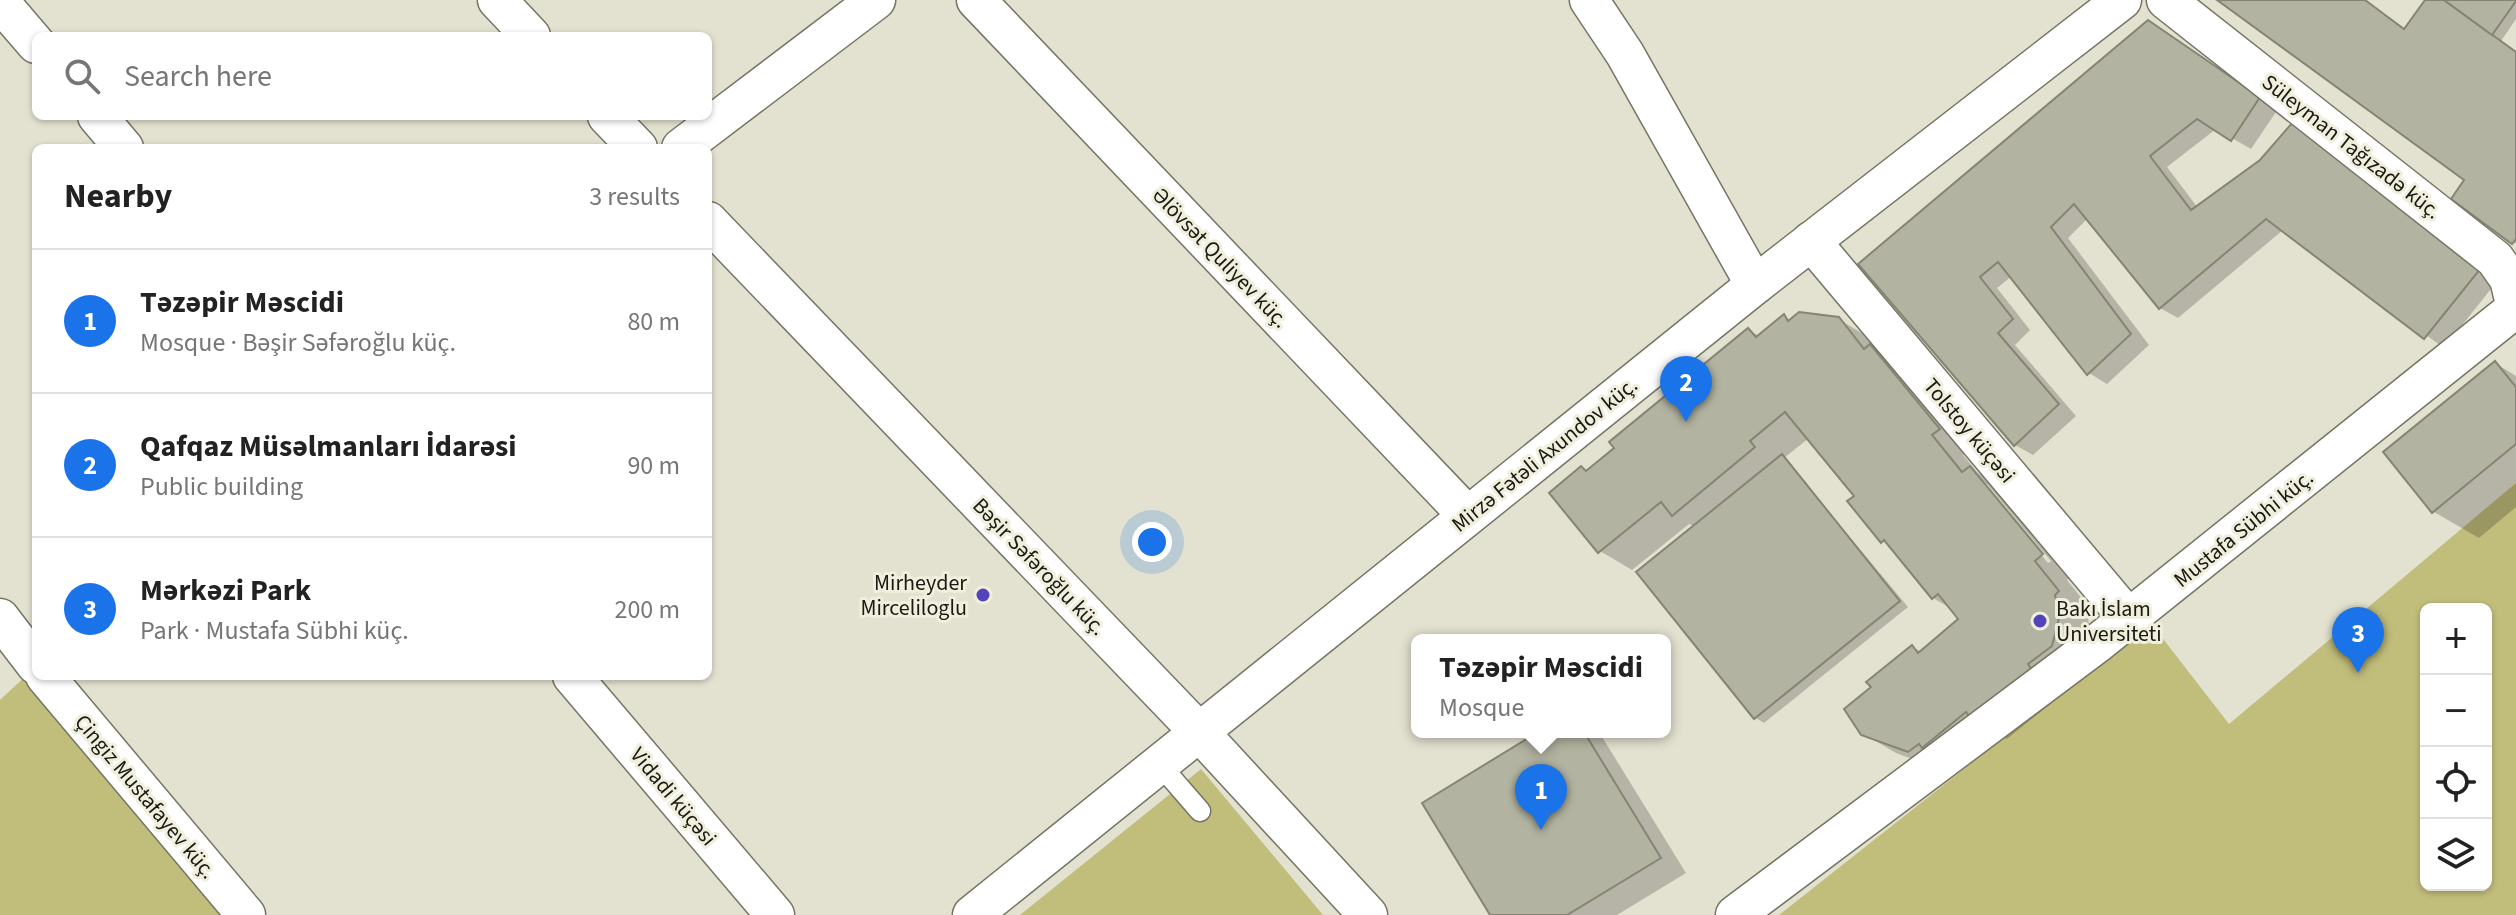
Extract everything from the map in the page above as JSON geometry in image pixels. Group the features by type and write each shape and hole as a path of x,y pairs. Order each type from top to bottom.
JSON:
{"street":[{"path":"497,0 527,32"},
{"path":"686,144 876,0"},
{"name":"Əlövsət Quliyev küç.","path":"976,0 1467,515"},
{"path":"1589,0 1625,54 1755,285"},
{"name":"Mirzə Fətəli Axundov küç.","path":"972,915 1201,734 1467,515 1755,285 2122,0"},
{"name":"Süleyman Tağızadə küç.","path":"2166,0 2495,259 2509,279 2516,308"},
{"path":"0,2 32,39"},
{"path":"100,120 121,144"},
{"path":"611,120 634,144"},
{"name":"Bəşir Səfəroğlu küç.","path":"712,225 1201,734 1368,915"},
{"name":"Tolstoy küçəsi","path":"1811,241 2129,619"},
{"name":"Mustafa Sübhi küç.","path":"1735,915 2129,619 2516,308"},
{"name":"Çingiz Mustafayev küç.","path":"48,680 246,915"},
{"name":"Vidadi küçəsi","path":"575,680 775,915"}],"lane":[{"path":"1161,766 1200,811"}],"shaded area":[{"path":"2516,483 2516,915 1779,915 2150,622 2229,724"},
{"path":"30,672 32,680 37,680 231,915 0,915 0,700"},
{"path":"1201,769 1323,915 1020,915"}],"building":[{"path":"2217,0 2365,0 2404,29 2425,0 2444,0 2516,52 2516,239 2512,244 2451,199 2464,180"},
{"path":"2444,0 2516,0 2516,1 2492,35"},
{"path":"2148,20 2260,97 2231,141 2197,119 2150,156 2191,210 2260,160 2293,122 2481,268 2424,339 2266,219 2159,309 2074,204 2051,227 2131,334 2087,375 1998,262 1980,277 2013,319 1998,333 2059,404 2014,446 1858,264"},
{"path":"1799,312 1839,317 1864,349 1870,344 1940,429 1932,435 1962,472 1970,466 2043,554 2035,561 2059,591 2055,595 2059,618 2052,646 2028,664 2033,672 1973,722 1966,712 1922,748 1919,744 1908,752 1861,735 1844,709 1871,687 1866,682 1912,645 1918,653 1958,619 1938,594 1932,599 1884,540 1881,543 1847,501 1854,496 1785,412 1750,441 1755,447 1672,516 1661,502 1598,553 1549,493 1581,466 1586,471 1614,448 1609,442 1748,328 1756,337 1784,314 1788,321"},
{"path":"2495,361 2516,387 2516,444 2432,513 2383,452"},
{"path":"1782,454 1900,601 1754,719 1636,572"},
{"path":"1528,738 1588,738 1661,858 1567,915 1490,915 1422,803"}],"place":[{"name":"Qafqaz Müsəlmanları İdarəsi","path":"1686,422"},
{"name":"Mirheyder Mirceliloglu","path":"983,595"},
{"name":"Bakı İslam Universiteti","path":"2040,621"},
{"name":"Mərkəzi Park","path":"2358,673"},
{"name":"Təzəpir Məscidi","path":"1541,830"}]}
